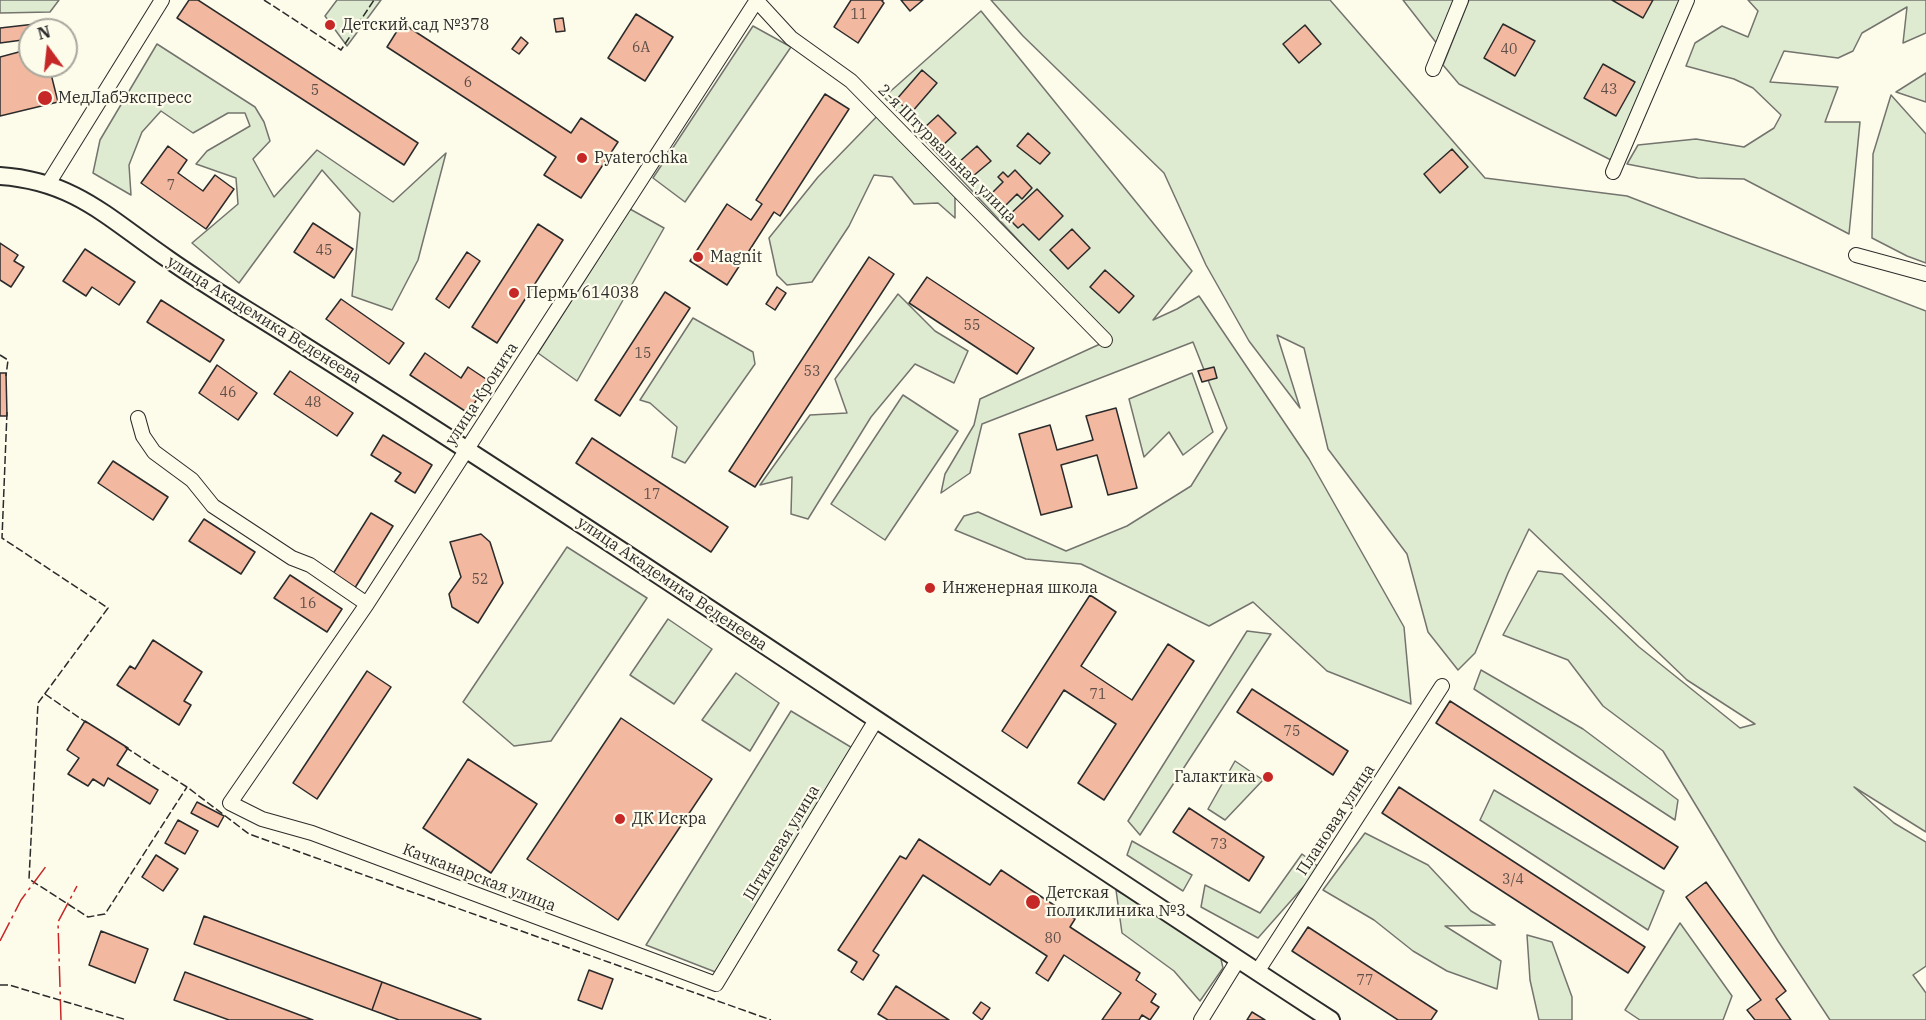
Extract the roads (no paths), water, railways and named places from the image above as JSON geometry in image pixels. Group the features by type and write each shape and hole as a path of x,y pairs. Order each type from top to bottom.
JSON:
{"street":[{"path":"48,184 162,0"},
{"name":"2-я Штурвальная улица","path":"757,0 791,38 850,81 1106,340"},
{"name":"улица Кронита","path":"230,803 368,604 757,0"},
{"path":"1433,69 1461,0"},
{"path":"1613,172 1688,0"},
{"name":"улица Академика Веденеева","path":"0,176 48,184 86,200 170,261 467,448 1331,1020"},
{"path":"1856,255 1926,274"},
{"path":"138,418 143,436 154,452 192,480 213,506 292,558 310,565 368,604"},
{"name":"Плановая улица","path":"1257,972 1442,686"},
{"name":"Штилевая улица","path":"716,984 876,720"},
{"name":"Качканарская улица","path":"230,803 262,819 312,833 716,984"},
{"path":"1201,1020 1238,960"}],"place":[{"name":"Детский сад №378","path":"330,25"},
{"name":"МедЛабЭкспресс","path":"45,98"},
{"name":"Pyaterochka","path":"582,158"},
{"name":"Magnit","path":"698,257"},
{"name":"Пермь 614038","path":"514,293"},
{"name":"Инженерная школа","path":"930,588"},
{"name":"Галактика","path":"1268,777"},
{"name":"ДК Искра","path":"620,819"},
{"name":"Детская поликлиника №3","path":"1033,902"}]}
